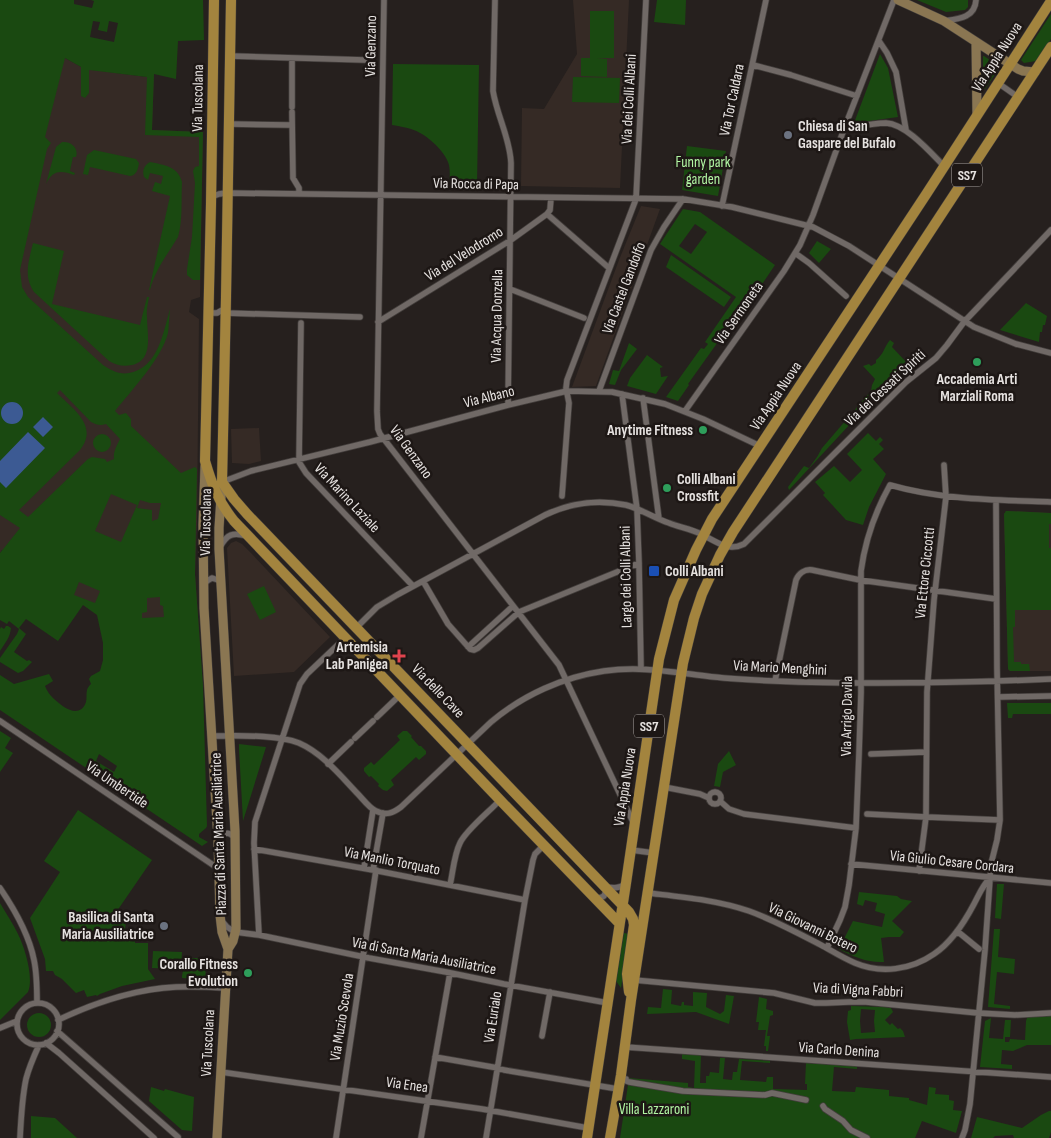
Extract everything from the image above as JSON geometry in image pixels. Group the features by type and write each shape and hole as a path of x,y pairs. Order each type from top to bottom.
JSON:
{"main road":[{"name":"Via Tuscolana","path":"211,736 203,585 203,522 214,0"},
{"name":"Via Tuscolana","path":"217,484 226,310 231,0"},
{"path":"898,0 944,21 1020,71 1035,72"},
{"name":"Via Appia Nuova","path":"587,1133 662,641 674,600 703,535 1051,1"},
{"path":"976,42 977,115"},
{"name":"SS7","path":"610,1138 681,672 697,608 708,580 733,532 1051,48"},
{"path":"205,461 217,484"},
{"name":"Via delle Cave","path":"217,484 220,502 234,521 619,923"},
{"name":"Via delle Cave","path":"217,484 234,499 632,916 633,932 627,974 631,1000"},
{"name":"Via Tuscolana","path":"220,502 219,549 229,736"},
{"path":"345,638 357,628"},
{"name":"Piazza di Santa Maria Ausiliatrice","path":"211,736 218,839 220,918"},
{"name":"Piazza di Santa Maria Ausiliatrice","path":"229,736 236,838 235,932"},
{"name":"Via Tuscolana","path":"217,1138 228,949 222,932 220,918"},
{"name":"Via Tuscolana","path":"228,949 233,941 235,932"}],"street":[{"name":"Via Genzano","path":"384,0 378,322 377,421 379,431 560,665 634,825"},
{"name":"Via Acqua Donzella","path":"495,0 494,95 510,151 511,240 508,405"},
{"name":"Via dei Colli Albani","path":"636,199 646,0"},
{"name":"Via Tor Caldara","path":"722,206 766,0"},
{"name":"Via Sermoneta","path":"685,411 795,253 809,225 894,0"},
{"path":"944,21 970,14 975,7 976,0"},
{"path":"879,40 896,72 906,130"},
{"path":"230,56 366,60"},
{"path":"292,58 293,178 299,188 299,194"},
{"path":"753,65 800,77 857,96"},
{"path":"998,83 1018,97"},
{"path":"844,129 880,123 893,124 906,130 944,166"},
{"path":"229,124 289,125"},
{"path":"211,197 221,193 228,193"},
{"name":"Via Rocca di Papa","path":"228,193 683,199 722,206 809,225 835,238 964,322 1003,339 1051,353"},
{"path":"551,198 550,210 547,214 609,268"},
{"name":"Via Castel Gandolfo","path":"562,496 569,403 567,380 636,199"},
{"name":"Via Castel Gandolfo","path":"599,391 652,250 664,227 683,199"},
{"name":"Via del Velodromo","path":"378,322 511,240 547,214"},
{"name":"Via dei Cessati Spiriti","path":"725,546 738,547 748,541 894,393 912,376 936,358 964,322 1051,230"},
{"path":"795,253 810,263 846,296"},
{"path":"510,289 584,318"},
{"path":"208,312 217,313 226,310 360,317"},
{"name":"Via Marino Laziale","path":"301,323 298,460 306,473 413,586"},
{"name":"Via Albano","path":"217,484 251,472 508,405 567,392 599,391 643,398 685,411 760,446"},
{"path":"357,628 377,607 544,515 578,504 598,502 619,504 637,509 622,394"},
{"path":"643,398 659,519"},
{"name":"Via Ettore Ciccotti","path":"918,871 926,818 928,683 946,497 944,465"},
{"name":"Via Arrigo Davila","path":"827,948 845,907 856,828 860,754 860,580 869,533 879,506 890,485 946,497"},
{"path":"946,497 1051,502"},
{"path":"962,1138 970,1104 991,864 1000,820 996,500"},
{"name":"Largo dei Colli Albani","path":"641,669 637,509 703,535 725,546"},
{"path":"219,549 224,540 229,536 237,534 250,537"},
{"path":"422,581 448,624 468,647 473,650 478,648 519,612 639,563"},
{"path":"774,681 796,580 802,572 807,570 860,580 996,599"},
{"path":"203,585 212,578 221,583"},
{"path":"468,647 513,606"},
{"path":"259,935 254,849 255,822 302,680 310,670 345,638"},
{"path":"364,868 374,810 383,814 391,813 401,807 491,722 507,710 530,696 567,680 603,672 641,669 658,670"},
{"name":"Via Mario Menghini","path":"658,670 727,678 861,684 998,682 1051,679"},
{"path":"328,764 400,695"},
{"path":"998,696 1051,696"},
{"name":"Via Umbertide","path":"0,721 219,869"},
{"name":"Piazza di Santa Maria Ausiliatrice","path":"211,736 282,738 301,744 338,772 374,810"},
{"path":"871,754 926,752"},
{"path":"664,787 700,794 709,798 710,802 714,804 718,804 720,801 729,809 748,815 856,828"},
{"path":"450,885 460,842 468,831 500,800"},
{"name":"Via Muzio Scevola","path":"336,1138 364,957 383,814"},
{"path":"867,814 1000,820"},
{"path":"218,839 223,834 228,833 236,838"},
{"name":"Via Eurialo","path":"486,1138 532,860 544,845"},
{"name":"Via Manlio Torquato","path":"254,849 375,870 525,900"},
{"path":"631,850 654,853"},
{"name":"Via Giulio Cesare Cordara","path":"851,864 1051,883"},
{"name":"Via Giovanni Botero","path":"648,893 703,900 738,907 769,919 866,967 895,969 912,965 932,956 944,946 957,932 983,886 990,878"},
{"path":"593,896 603,897 606,892 605,887 617,888 626,883"},
{"path":"0,888 22,926 31,949 35,970 37,1003"},
{"path":"220,918 227,927 235,932"},
{"name":"Via di Santa Maria Ausiliatrice","path":"235,932 608,1002"},
{"path":"957,932 982,950"},
{"path":"421,1138 450,973"},
{"name":"Via di Vigna Fabbri","path":"634,980 774,993 815,1003 866,1002 1015,1015 1051,1013"},
{"path":"58,1020 116,996 176,987 226,988"},
{"path":"542,1036 550,992"},
{"path":"37,1003 51,1008 58,1020 58,1031 54,1038 39,1045 30,1044 22,1038 17,1029 19,1014 23,1009 37,1003"},
{"path":"0,1028 17,1021"},
{"path":"58,1031 179,1138"},
{"path":"46,1043 154,1138"},
{"path":"20,1138 26,1082 39,1045"},
{"name":"Via Carlo Denina","path":"625,1047 1051,1078"},
{"path":"435,1057 618,1089"},
{"name":"Via Enea","path":"221,1072 491,1110 587,1133"},
{"path":"626,1079 629,1082 684,1090 765,1095 772,1093 806,1100"},
{"path":"823,1106 843,1121 850,1130 867,1138"}],"shaded area":[{"path":"573,0 629,0 620,188 521,186 522,108 544,109 577,54"},
{"path":"0,4 65,58 85,69 147,77 154,74 152,130 203,132 200,297 191,300 189,312 199,319 195,574 203,686 2,550 0,553"},
{"path":"641,206 660,209 596,386 572,387 619,260"},
{"path":"259,428 261,461 249,464 232,463 231,429"},
{"path":"1006,511 1051,513 1051,671 1010,671 1008,669 1004,514"},
{"path":"236,541 251,553 330,637 294,672 234,676 227,548"}],"green space":[{"path":"0,0 74,0 74,4 92,8 94,1 91,0 203,0 204,40 178,41 176,79 154,74 152,130 203,132 200,280 193,280 187,275 192,237 195,183 193,171 195,167 199,166 199,137 145,135 147,77 89,70 89,93 85,98 81,96 81,67 65,58 45,137 51,143 47,149 20,270 22,287 28,297 103,365 119,373 139,370 153,357 162,338 170,309 168,333 165,343 145,374 115,411 119,415 126,413 131,419 131,426 181,473 195,467 197,469 195,574 203,686 207,826 199,834 199,837 208,842 202,846 0,710 0,675 14,684 49,674 53,681 45,686 53,698 70,710 82,709 86,702 87,689 91,684 89,679 100,671 103,660 103,643 97,615 83,605 58,641 26,619 19,628 26,634 14,652 27,661 32,662 23,671 18,673 0,662 0,658 19,629 9,621 7,624 0,620 0,553 20,528 0,515","holes":["93,21 100,22 98,30 107,32 109,21 118,23 114,42 90,37","60,390 91,422 98,425 106,424 120,439 114,459 107,462 105,459 92,457 88,459 28,517 19,510 80,450 85,441 87,433 85,426 82,418 57,393","111,494 137,505 121,542 95,531","140,500 150,503 161,503 158,519 152,521 152,510 137,508","79,582 100,591 95,603 74,595","160,597 160,605 163,606 164,617 142,618 142,613 147,612 147,598","99,754 117,766 114,772 96,761"]},
{"path":"657,0 686,0 685,25 654,22"},
{"path":"917,0 968,0 968,7 965,10 946,12"},
{"path":"590,11 614,11 614,58 597,58 607,59 607,77 581,76 581,58 590,58"},
{"path":"1051,14 1051,39 1036,61 1024,63 1021,60"},
{"path":"880,54 888,68 898,117 854,123"},
{"path":"983,56 1000,67 985,89 983,88"},
{"path":"393,64 479,65 477,186 450,186 449,165 446,157 438,147 416,131 392,125"},
{"path":"573,77 620,78 619,103 572,102"},
{"path":"62,142 68,143 75,148 77,154 76,157 73,157 70,171 75,173 74,175 58,172 46,184 56,147"},
{"name":"Funny park garden","path":"687,146 726,151 718,196 682,190"},
{"path":"94,150 136,159 139,163 137,171 130,176 90,167 88,175 83,174 87,155"},
{"path":"150,162 174,169 182,182 181,217 178,237 158,269 149,290 170,196 152,191 155,182 161,184 163,176 150,173 148,180 144,177 144,168"},
{"path":"683,209 700,212 775,265 748,305 745,304 678,401 666,397 701,348 704,349 708,344 705,342 736,297 660,244","holes":["695,224 707,232 691,254 679,246"]},
{"path":"817,241 831,249 819,263 809,253"},
{"path":"33,243 64,251 52,304 140,325 147,297 149,297 147,312 148,346 144,358 132,365 123,366 109,361 34,292 28,274"},
{"path":"671,255 731,297 724,307 666,267"},
{"path":"1026,303 1047,316 1042,332 1040,332 1039,342 1000,330"},
{"path":"890,340 894,343 892,347 910,366 893,383 890,381 789,490 788,487 804,466 809,468 822,448 871,391 875,379 863,366 869,364 871,366 876,363 876,360"},
{"path":"629,343 637,349 621,370 615,385 609,384 613,370 619,371"},
{"path":"647,355 663,367 660,368 661,377 668,376 656,394 627,386 630,378"},
{"path":"868,433 876,441 880,437 883,440 879,444 884,449 873,459 886,474 869,507 863,525 846,520 823,495 825,493 815,482 834,466 850,482 862,470 847,454"},
{"path":"102,434 108,437 111,443 108,449 102,452 96,449 93,443 96,437"},
{"path":"1006,511 1051,513 1049,548 1051,548 1051,610 1015,610 1015,627 1013,627 1014,662 1029,664 1030,671 1010,671 1008,669 1004,514"},
{"path":"264,586 276,612 260,620 247,594"},
{"path":"6,626 11,628 7,640 0,651 0,629 1,627 4,629"},
{"path":"1007,703 1051,703 1051,714 1013,714 1012,718 1008,718"},
{"path":"0,731 11,738 5,748 13,753 0,772"},
{"path":"403,731 407,731 412,736 419,746 426,751 426,754 419,760 416,757 391,780 394,785 387,791 383,790 371,776 369,777 364,768 371,762 374,765 400,740 397,736"},
{"path":"239,744 266,747 243,821 239,749"},
{"path":"729,751 736,765 723,772 720,787 714,786 718,764"},
{"path":"78,810 152,860 117,911 127,918 125,928 129,933 136,935 135,943 148,943 148,969 155,979 122,986 97,996 87,997 84,990 76,993 62,979 55,975 53,971 46,971 45,959 30,918 60,872 44,861"},
{"path":"997,884 1004,884 1001,919 995,918"},
{"path":"859,892 897,896 901,899 912,901 892,921 904,932 900,937 881,938 884,962 872,962 861,959 839,949 853,921 882,927 885,914 875,911 877,903 865,900 863,906 857,904"},
{"path":"0,903 21,940 28,963 30,986 28,992 0,1020"},
{"path":"994,929 1000,929 998,957 1015,959 1014,974 997,972 994,1004 1010,1006 1010,1009 988,1007"},
{"path":"624,933 629,934 621,988 616,981"},
{"path":"153,951 182,952 181,969 152,968"},
{"path":"189,958 205,958 206,980 182,978 183,970"},
{"path":"663,989 672,990 671,1004 681,1006 682,1002 684,1002 684,1005 693,1006 693,992 707,993 706,1007 720,1014 724,1011 726,995 734,996 729,1024 696,1012 647,1014 648,1007 661,1008"},
{"path":"759,997 767,999 766,1009 773,1011 773,1015 770,1016 767,1036 770,1036 768,1051 766,1051 766,1046 764,1046 766,1030 758,1030 759,1022 756,1022"},
{"path":"851,1006 891,1008 893,1012 885,1020 890,1025 892,1023 898,1029 900,1028 905,1037 850,1040 847,1022 848,1011 851,1010","holes":["861,1009 875,1010 875,1032 861,1033"]},
{"path":"39,1013 48,1016 51,1025 48,1034 39,1037 30,1034 27,1025 30,1016"},
{"path":"1028,1015 1051,1016 1051,1045 1027,1045 1013,1051 1002,1050 1001,1064 1012,1065 1012,1069 980,1067 985,1021 991,1018 989,1038 1003,1039 1005,1020 1011,1020 1010,1037 1005,1037 1005,1042 1009,1042 1010,1039 1025,1040"},
{"name":"Villa Lazzaroni","path":"682,1054 701,1055 700,1083 706,1083 706,1076 709,1076 710,1072 719,1073 720,1058 725,1058 723,1079 732,1080 733,1072 737,1072 739,1059 770,1061 770,1063 742,1061 740,1080 766,1082 767,1077 773,1077 773,1089 807,1090 807,1084 805,1084 806,1063 857,1066 857,1069 834,1067 832,1091 855,1092 856,1087 889,1090 889,1096 909,1098 909,1100 927,1105 929,1087 936,1088 935,1094 949,1095 949,1100 954,1101 953,1110 962,1111 956,1133 922,1121 915,1138 620,1138 629,1078 688,1083 688,1087 694,1088 695,1061 682,1059"},
{"path":"151,1087 194,1097 192,1131 182,1130 149,1101"},
{"path":"1051,1111 1051,1132 1049,1138 1014,1138 1013,1135 995,1136 993,1138 971,1138 977,1117 1022,1128"},
{"path":"31,1116 55,1118 77,1138 31,1138"}],"water":[{"path":"12,402 20,405 23,413 20,421 12,424 4,421 1,413 4,405"},
{"path":"43,417 53,427 43,437 33,427"},
{"path":"28,432 45,448 6,488 0,482 0,461"}],"place":[{"name":"Chiesa di San Gaspare del Bufalo","path":"788,135"},
{"name":"Accademia Arti Marziali Roma","path":"977,362"},
{"name":"Anytime Fitness","path":"703,430"},
{"name":"Colli Albani Crossfit","path":"667,488"},
{"name":"Colli Albani","path":"654,571"},
{"name":"Artemisia Lab Panigea","path":"399,656"},
{"name":"Basilica di Santa Maria Ausiliatrice","path":"164,926"},
{"name":"Corallo Fitness Evolution","path":"248,973"}]}
